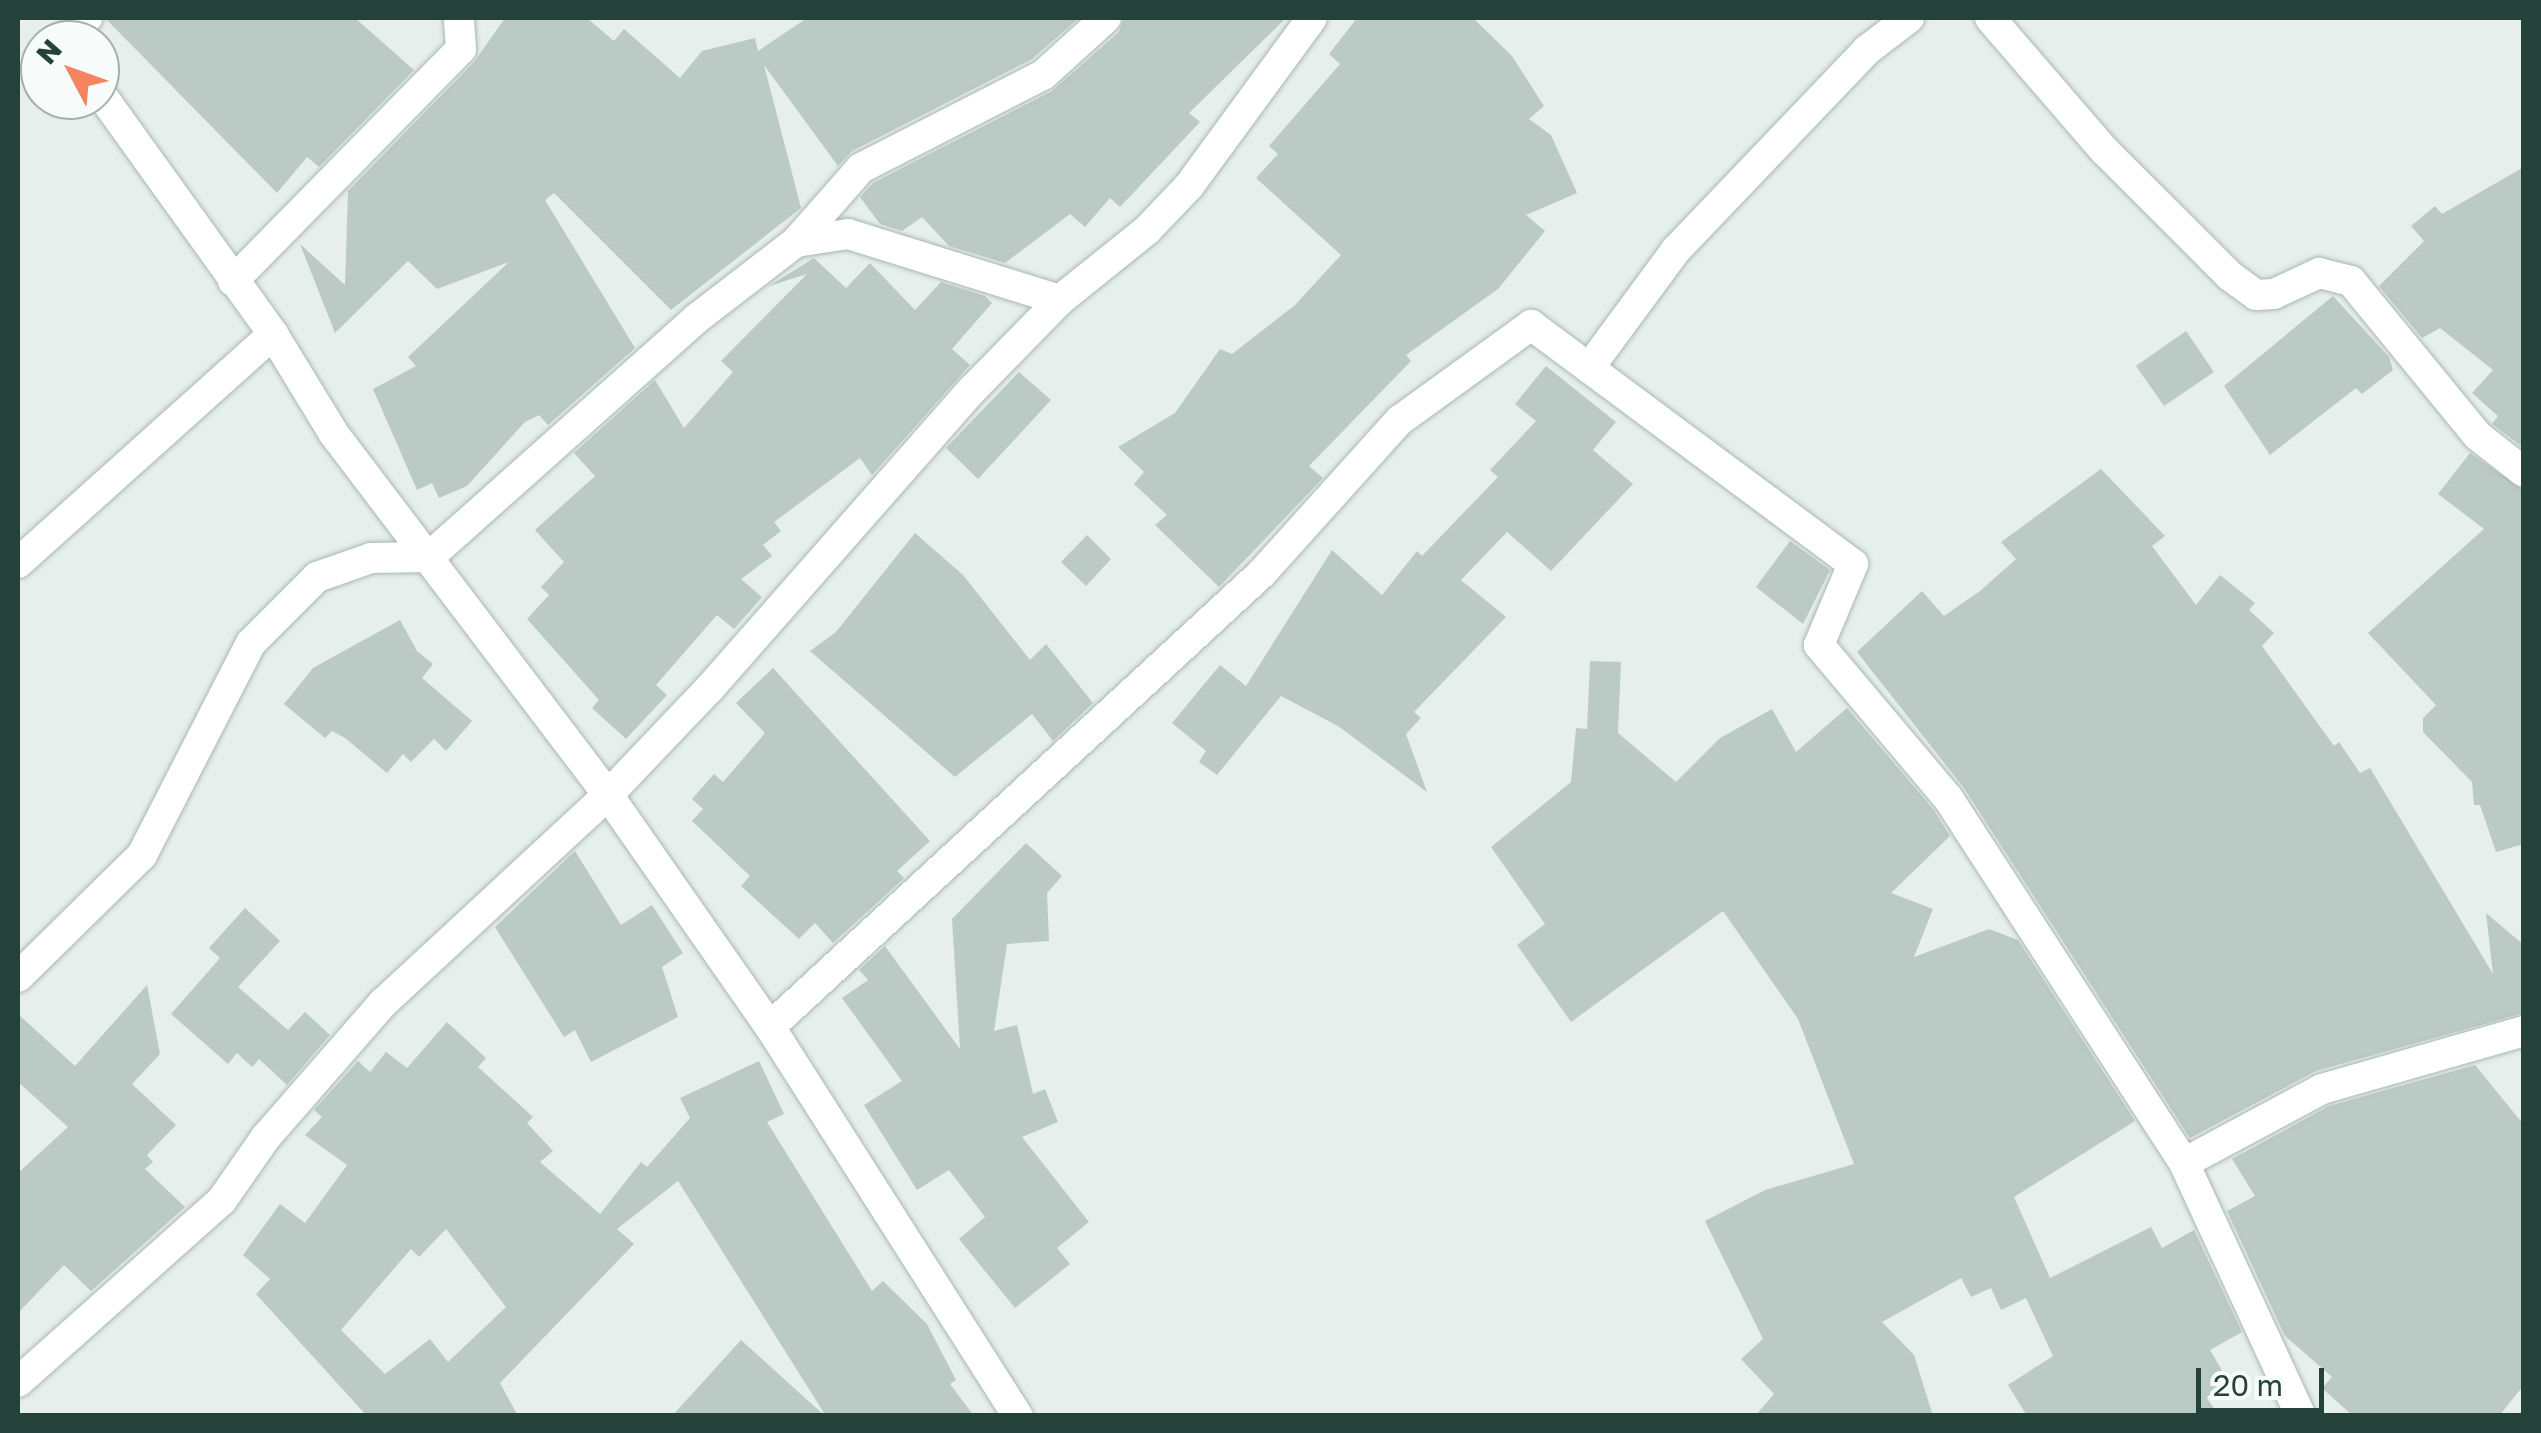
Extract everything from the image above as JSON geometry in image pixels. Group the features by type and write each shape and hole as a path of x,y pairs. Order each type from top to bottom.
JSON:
{"street":[{"path":"233,281 461,49 459,18"},
{"path":"18,977 142,855 252,643 317,576 371,558 428,558 696,319 796,242 862,168 1043,75 1106,18"},
{"path":"18,1382 222,1200 266,1137 383,1003 608,794 1060,300 1147,230 1189,186 1312,18"},
{"path":"1589,368 1676,250 1867,50 1909,18"},
{"path":"1990,18 2106,151 2230,276 2256,295 2274,294 2319,273 2351,281 2478,436 2524,472"},
{"path":"118,120 273,334 334,434 608,794 770,1027 1018,1416"},
{"path":"796,242 848,234 1060,300"},
{"path":"770,1027 1262,573 1400,420 1530,325 1853,564 1819,645 1948,798 2184,1163 2301,1416"},
{"path":"18,563 273,334"},
{"path":"2184,1163 2322,1089 2524,1031"}],"building":[{"path":"355,18 414,70 319,167 307,157 277,193 120,33 120,20 107,20"},
{"path":"505,18 587,18 614,41 624,29 680,78 702,51 755,38 758,51 807,18 1079,18 1032,59 852,151 838,166 764,65 801,208 671,310 554,193 545,200 635,348 548,425 539,415 525,422 467,486 439,498 432,483 417,490 373,389 416,366 408,357 509,262 437,289 408,261 335,333 300,244 345,285 348,191 474,62"},
{"path":"1124,18 1286,18 1189,113 1200,122 1120,207 1110,198 1085,227 1070,214 1005,263 949,246 922,217 902,231 880,224 860,197 873,183 1052,91 1119,32"},
{"path":"1357,18 1473,18 1512,56 1544,106 1529,119 1551,135 1577,193 1526,215 1545,231 1498,289 1406,355 1411,361 1309,466 1323,478 1219,587 1155,525 1167,515 1134,484 1144,472 1118,447 1175,413 1220,349 1232,354 1295,305 1341,255 1256,178 1278,154 1269,146 1340,64 1329,54"},
{"path":"2524,167 2524,448 2492,424 2498,416 2472,393 2493,370 2440,328 2422,338 2379,286 2424,241 2411,226 2435,206 2442,214"},
{"path":"814,258 846,288 870,263 915,310 941,282 985,296 992,303 952,349 970,365 872,475 860,458 774,522 781,531 763,545 772,556 741,579 762,597 734,629 717,615 656,685 667,695 626,739 592,708 599,700 527,619 549,595 541,587 564,562 535,530 595,476 574,453 655,380 684,428 733,372 721,361 807,274 769,286"},
{"path":"2333,296 2389,357 2393,370 2362,394 2356,388 2270,455 2224,386"},
{"path":"2186,331 2214,372 2164,406 2136,366"},
{"path":"1546,366 1616,422 1593,450 1633,484 1551,571 1507,532 1461,580 1506,617 1414,712 1421,718 1406,734 1427,792 1338,726 1281,696 1217,775 1199,762 1206,751 1172,723 1220,665 1246,686 1332,550 1382,595 1417,551 1422,556 1498,477 1490,470 1536,421 1515,404"},
{"path":"1019,372 1051,400 978,479 946,448"},
{"path":"2470,453 2524,490 2524,844 2496,852 2480,805 2474,805 2472,782 2423,732 2423,718 2436,705 2368,633 2484,529 2438,494"},
{"path":"2101,469 2165,536 2152,546 2196,605 2220,575 2255,603 2249,610 2274,633 2262,646 2334,746 2339,742 2360,773 2370,768 2493,974 2486,913 2524,945 2524,1013 2316,1071 2190,1138 1964,788 1857,652 1922,591 1944,616 1980,591 2016,559 2001,542"},
{"path":"915,533 963,575 1030,660 1046,644 1093,703 1053,741 1032,714 955,777 810,651 836,632"},
{"path":"1087,535 1111,559 1086,586 1061,562"},
{"path":"1790,541 1830,570 1803,624 1756,587"},
{"path":"400,620 417,651 433,664 422,678 472,721 446,751 434,739 411,762 403,754 387,773 345,738 332,731 325,738 284,704 313,668"},
{"path":"1590,661 1621,662 1618,733 1676,782 1720,738 1772,709 1796,752 1847,708 1933,809 1950,836 1891,893 1933,909 1914,957 1989,929 2018,940 2135,1121 2014,1197 2050,1278 2151,1227 2162,1248 2194,1230 2242,1332 2210,1350 2230,1384 2207,1398 2219,1416 2027,1416 2008,1385 2053,1356 2026,1298 2001,1310 1991,1288 1971,1297 1961,1278 1882,1322 1914,1355 1933,1416 1755,1416 1774,1394 1741,1359 1763,1339 1705,1221 1765,1190 1854,1164 1798,1019 1723,911 1571,1022 1517,945 1545,924 1491,847 1571,782 1576,728 1587,729"},
{"path":"773,668 930,841 897,871 904,878 833,943 815,923 799,939 741,886 750,876 692,821 703,809 692,799 714,774 723,782 765,733 736,703"},
{"path":"1026,843 1062,876 1047,893 1049,941 1007,944 994,1031 1017,1025 1033,1094 1045,1089 1058,1122 1022,1137 1089,1222 1057,1248 1070,1264 1015,1308 959,1239 985,1217 949,1170 917,1190 864,1105 902,1081 842,998 868,980 859,970 885,946 960,1049 952,919"},
{"path":"575,851 621,925 652,905 683,953 662,967 678,1017 591,1062 575,1030 564,1037 495,927"},
{"path":"245,908 280,941 238,987 288,1030 305,1012 330,1035 287,1085 259,1059 252,1067 237,1053 228,1064 171,1014 220,958 209,948"},
{"path":"147,985 160,1054 132,1084 176,1125 147,1155 153,1162 145,1169 185,1207 91,1291 64,1265 18,1313 18,1173 68,1127 18,1082 18,1014 75,1066"},
{"path":"447,1022 486,1058 478,1067 533,1117 527,1123 553,1151 540,1162 600,1214 641,1162 647,1167 690,1118 680,1098 759,1061 784,1114 767,1122 872,1291 883,1281 927,1324 956,1380 950,1384 974,1416 826,1416 678,1181 617,1229 634,1244 500,1383 518,1416 367,1416 256,1294 270,1279 243,1255 280,1204 305,1223 347,1165 305,1135 322,1117 314,1110 358,1061 370,1072 386,1052 407,1068","holes":["446,1229 506,1307 448,1362 430,1339 385,1374 341,1330 411,1249 419,1257"]},
{"path":"2475,1065 2524,1125 2524,1385 2499,1416 2353,1416 2322,1388 2332,1377 2285,1336 2227,1211 2255,1196 2232,1159 2329,1106"},
{"path":"741,1340 825,1416 672,1416"}]}
